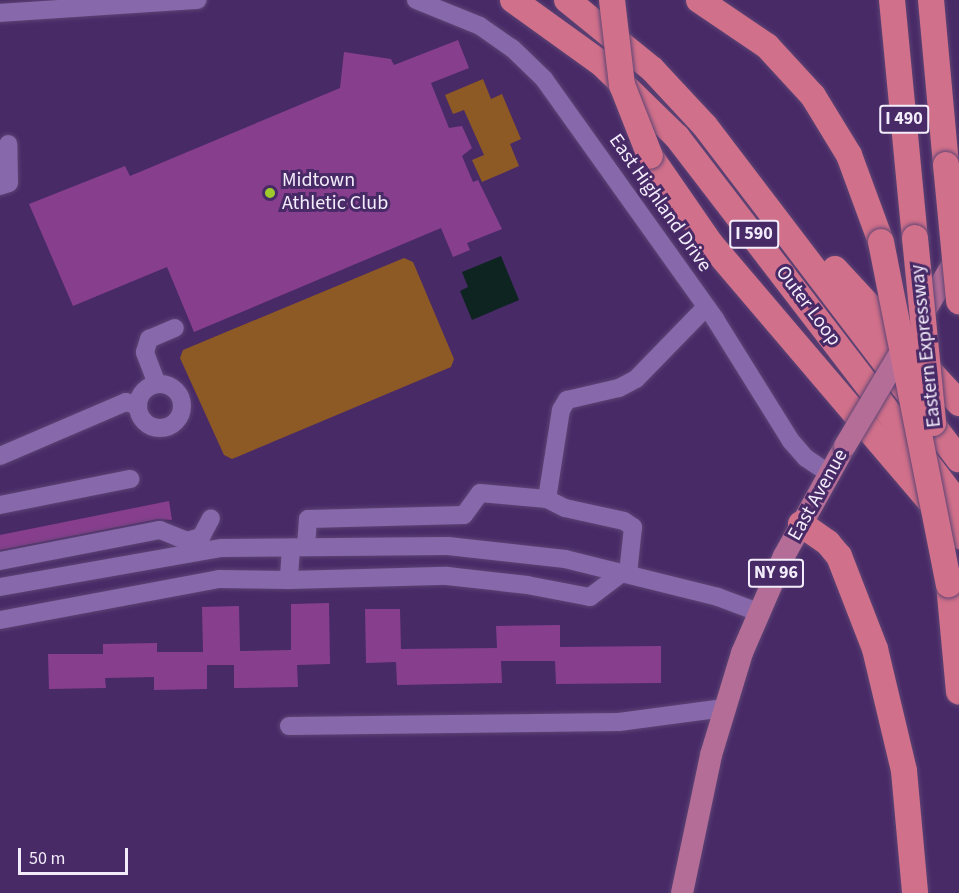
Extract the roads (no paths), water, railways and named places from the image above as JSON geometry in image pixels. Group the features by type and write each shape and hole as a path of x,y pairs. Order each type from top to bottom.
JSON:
{"highway":[{"name":"Outer Loop","path":"513,0 602,64 683,144 959,505"},
{"name":"Outer Loop","path":"567,0 652,69 723,147 957,456"},
{"path":"612,0 622,85 650,156 710,243 959,536"},
{"path":"699,0 767,46 813,96 849,155 880,242 949,584"},
{"name":"Eastern Expressway","path":"892,0 959,692"},
{"name":"Eastern Expressway","path":"931,0 959,301"},
{"path":"936,62 937,0"},
{"path":"723,147 959,403"},
{"path":"801,524 828,543 838,556 878,658 905,780 915,893"}],"main road":[{"name":"East Avenue","path":"682,893 724,708 758,612 828,473 959,254"}],"street":[{"path":"0,13 198,0"},
{"name":"East Highland Drive","path":"416,0 480,26 538,72 706,307 790,441 806,458 828,473"},
{"path":"0,186 9,183 8,144"},
{"path":"547,499 561,410 567,400 619,388 636,379 706,307"},
{"path":"157,384 145,352 149,339 175,328"},
{"path":"157,384 171,387 180,397 181,411 174,422 154,427 143,419 138,406 142,394 157,384"},
{"path":"0,456 126,402 138,406"},
{"path":"0,505 130,479"},
{"path":"0,620 219,579 289,580 447,576 527,585 590,597 625,574 633,527 624,521 566,508 547,499 480,493 464,515 447,576"},
{"path":"289,580 308,519 464,515"},
{"path":"189,546 201,537 211,518"},
{"path":"0,561 156,530 189,546"},
{"path":"0,587 94,570 189,546 455,546 538,554 718,597 758,612"},
{"path":"94,570 98,602"},
{"path":"289,726 620,722 724,708"}],"place":[{"name":"Midtown Athletic Club","path":"270,193"}]}
